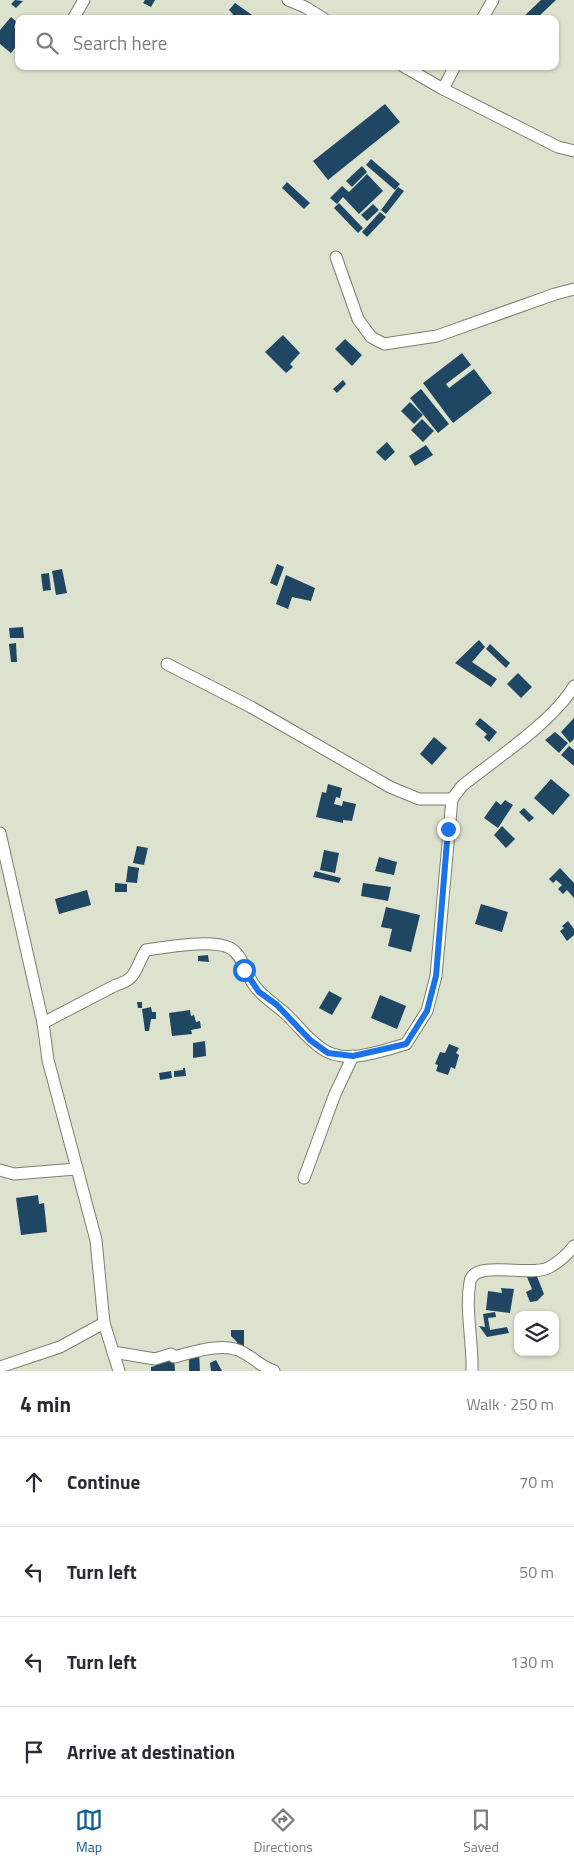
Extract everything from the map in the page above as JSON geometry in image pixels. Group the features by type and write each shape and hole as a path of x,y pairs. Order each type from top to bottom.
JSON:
{"street":[{"path":"75,15 84,0"},
{"path":"288,0 318,15"},
{"path":"484,15 493,0"},
{"path":"410,70 443,89 558,147 574,151"},
{"path":"443,89 452,70"},
{"path":"336,257 358,319 371,337 384,344 437,336 574,289"},
{"path":"167,664 251,706 390,787 419,799 452,799"},
{"path":"43,1023 116,985 127,982 134,975 139,961 146,950 214,945 230,947 241,956 244,970 259,992 277,1005 321,1049 337,1056 353,1056 406,1044 427,1011 436,976 452,799 462,786 566,699 574,686"},
{"path":"0,833 43,1023 48,1060 96,1240 104,1323 119,1371"},
{"path":"304,1178 335,1094 353,1056"},
{"path":"0,1170 14,1174 76,1169"},
{"path":"472,1371 469,1307 470,1281 473,1274 479,1270 490,1269 526,1272 547,1269 565,1257 574,1246"},
{"path":"0,1367 60,1348 104,1323"},
{"path":"113,1352 155,1358 171,1354 174,1357 218,1347 242,1352 263,1367 274,1371"}],"building":[{"path":"15,0 23,1 16,8 11,4"},
{"path":"145,0 155,0 151,7 143,3"},
{"path":"541,0 556,0 540,15 525,15"},
{"path":"235,3 252,15 232,15 229,10"},
{"path":"11,17 15,20 15,48 11,53 0,44 0,30"},
{"path":"385,104 400,122 328,180 313,161"},
{"path":"371,159 400,184 395,190 366,165"},
{"path":"362,166 367,172 352,187 346,181"},
{"path":"367,174 383,191 359,214 343,197 337,204 330,198 342,186 349,192"},
{"path":"287,182 310,203 304,209 282,188"},
{"path":"398,187 404,191 386,214 381,210"},
{"path":"339,203 363,228 358,233 334,208"},
{"path":"373,204 379,210 367,221 361,215"},
{"path":"380,212 386,217 367,237 362,232"},
{"path":"283,335 300,353 290,364 293,367 286,373 265,352"},
{"path":"345,339 362,355 352,366 335,349"},
{"path":"462,353 471,365 446,384 449,388 474,369 492,393 453,423 423,383"},
{"path":"343,380 346,384 337,393 333,389"},
{"path":"421,389 449,424 438,433 410,398"},
{"path":"410,402 423,415 414,424 401,411"},
{"path":"422,419 434,431 423,442 411,430"},
{"path":"387,442 395,452 385,461 376,452"},
{"path":"426,445 433,455 415,466 409,456"},
{"path":"277,564 284,567 277,586 270,583"},
{"path":"62,569 67,593 56,595 52,571"},
{"path":"49,573 51,590 43,591 41,574"},
{"path":"286,575 315,588 311,601 292,597 288,609 276,604"},
{"path":"23,627 24,638 10,638 9,628"},
{"path":"479,640 485,647 472,662 497,679 491,687 455,663"},
{"path":"16,643 17,662 11,662 9,644"},
{"path":"490,644 510,663 506,668 486,649"},
{"path":"518,673 532,687 521,698 507,684"},
{"path":"480,718 497,732 489,742 484,737 487,734 475,724"},
{"path":"574,718 574,739 570,743 561,732"},
{"path":"555,732 568,743 559,753 545,740"},
{"path":"434,737 447,748 432,765 420,754"},
{"path":"569,746 574,750 574,766 561,755"},
{"path":"551,779 570,795 553,815 534,798"},
{"path":"328,784 342,788 340,798 336,797 334,804 342,806 343,801 356,804 352,821 343,820 343,823 316,817 322,792 326,793"},
{"path":"505,800 513,805 498,828 484,818 496,801 501,805"},
{"path":"524,808 534,818 529,822 519,812"},
{"path":"502,826 515,839 506,848 494,835"},
{"path":"137,846 148,848 144,865 133,863"},
{"path":"324,850 339,853 335,873 320,870"},
{"path":"379,857 397,862 394,875 375,871"},
{"path":"128,866 139,868 137,883 126,882"},
{"path":"560,868 574,883 574,898 567,890 563,894 558,889 562,885 556,880 553,883 549,879"},
{"path":"315,871 341,878 339,883 313,877"},
{"path":"115,883 127,884 127,892 115,892"},
{"path":"363,883 391,887 388,901 361,896"},
{"path":"87,890 91,905 59,914 55,899"},
{"path":"481,904 508,912 502,932 475,924"},
{"path":"386,907 420,915 411,952 388,946 392,929 381,927"},
{"path":"568,921 574,929 574,935 567,941 560,931 564,928 562,926"},
{"path":"208,955 209,962 198,961 198,956"},
{"path":"329,991 342,998 332,1015 319,1008"},
{"path":"380,995 406,1006 397,1029 371,1018"},
{"path":"137,1002 142,1002 142,1008 138,1008"},
{"path":"151,1007 152,1012 156,1012 156,1019 151,1019 149,1031 145,1031 142,1009"},
{"path":"190,1010 191,1016 194,1015 196,1022 200,1021 201,1028 191,1030 192,1034 172,1036 169,1013"},
{"path":"205,1041 206,1056 193,1058 193,1043"},
{"path":"449,1044 459,1048 456,1053 459,1055 455,1069 451,1067 448,1075 436,1071 438,1065 435,1064 440,1052 445,1053"},
{"path":"185,1068 186,1076 174,1077 174,1071 183,1070"},
{"path":"171,1071 172,1078 160,1080 159,1073"},
{"path":"38,1195 39,1204 44,1203 47,1232 21,1235 16,1198"},
{"path":"536,1274 544,1294 537,1301 530,1302 526,1292 532,1289 527,1277"},
{"path":"501,1288 514,1289 510,1313 486,1310 488,1291 502,1293"},
{"path":"495,1312 496,1317 488,1318 490,1330 507,1327 509,1333 487,1337 479,1326 485,1327 483,1314"},
{"path":"231,1330 244,1330 244,1346 237,1350 237,1342 231,1336"},
{"path":"189,1353 199,1353 200,1371 189,1371"},
{"path":"174,1357 175,1371 151,1371 151,1367 155,1366 155,1359"},
{"path":"216,1360 222,1371 211,1371 210,1363"}],"route":[{"path":"244,970 259,992 277,1005 310,1040 328,1053 337,1056 353,1056 406,1044 427,1011 436,976 448,829"}]}
